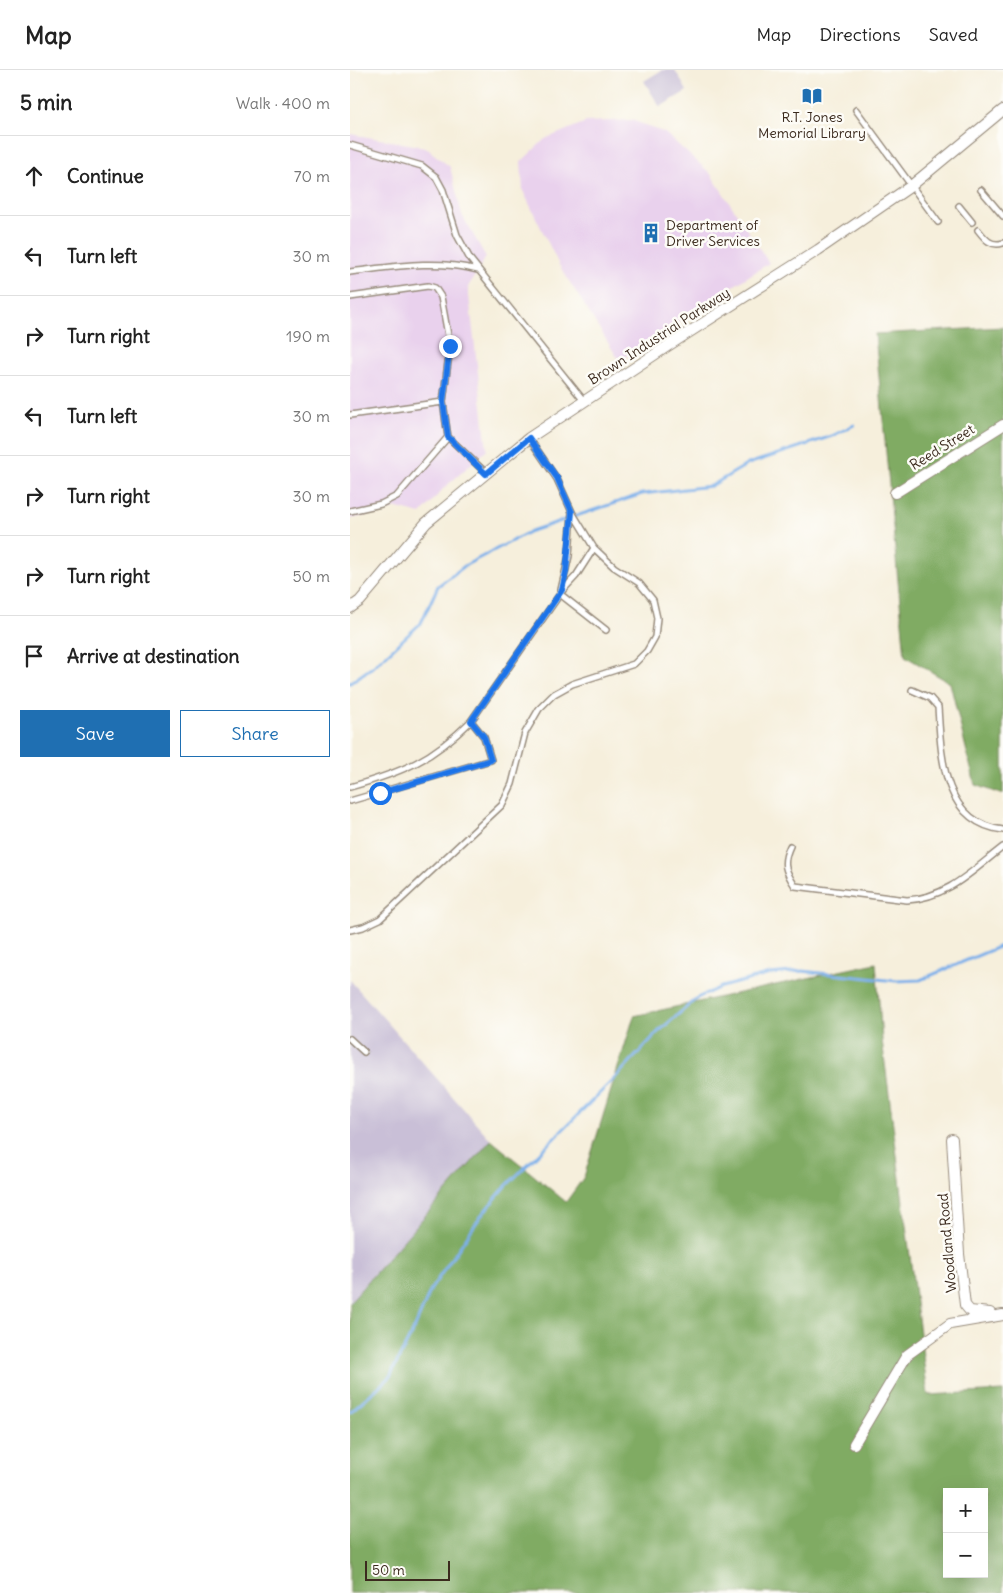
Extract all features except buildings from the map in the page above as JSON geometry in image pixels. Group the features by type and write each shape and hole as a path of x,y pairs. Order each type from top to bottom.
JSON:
{"street":[{"name":"Brown Industrial Parkway","path":"350,608 360,600 426,523 529,438 818,250 911,186 1003,110"},
{"name":"Reed Street","path":"895,493 1003,425"},
{"name":"Woodland Road","path":"952,1139 959,1254 966,1305 970,1311 1002,1315"},
{"path":"854,1444 907,1355 950,1324 1002,1315"}],"lane":[{"path":"856,110 938,222"},
{"path":"350,145 422,166 436,177 443,190 457,235 478,270 584,402"},
{"path":"981,190 1003,216"},
{"path":"959,206 972,222"},
{"path":"978,230 988,242 994,244 1003,242"},
{"path":"350,272 437,263 456,264 478,270"},
{"path":"350,296 428,286 435,288 441,297 450,346 443,402 448,437 486,474"},
{"path":"350,414 443,402"},
{"path":"350,511 381,504 397,496 448,437"},
{"path":"350,930 363,927 380,919 502,805 512,784 526,733 539,709 554,694 572,684 634,664 647,651 655,637 657,618 653,600 639,583 614,567 594,548 572,512 557,478 529,438"},
{"path":"561,592 569,556 572,512"},
{"path":"350,787 407,769 450,742 471,721 561,592 576,576 594,548"},
{"path":"561,592 606,630"},
{"path":"912,690 930,698 938,707 942,756 949,789 966,814 992,829 1003,830"},
{"path":"350,801 491,760 484,737 471,721"},
{"path":"790,846 784,859 786,872 795,886 908,900 923,899 942,893 1003,847"},
{"path":"350,1039 364,1052"}],"shaded area":[{"path":"662,70 675,70 687,91 660,107 644,81"},
{"path":"632,120 665,133 710,173 769,263 619,360 559,265 523,191 521,162 545,139 586,122"},
{"path":"350,134 425,147 450,167 462,215 486,257 468,287 487,450 443,489 421,514 397,508 350,519"},
{"path":"350,980 491,1140 350,1302"}],"green space":[{"path":"1003,327 1003,795 975,785 950,683 905,656 875,334"},
{"path":"876,963 882,1040 928,1395 1003,1391 1003,1593 350,1593 350,1302 491,1140 566,1202 584,1177 634,1016"}],"waterway":[{"path":"350,683 374,666 421,623 438,586 466,565 531,531 642,494 711,486 748,464 832,436 854,425"},
{"path":"350,1412 389,1378 415,1327 431,1289 483,1213 507,1185 616,1077 658,1032 697,998 721,987 770,974 802,971 896,981 920,980 1003,945"}],"place":[{"name":"R.T. Jones Memorial Library","path":"812,96"},
{"name":"Department of Driver Services","path":"651,233"}],"route":[{"path":"380,793 491,760 484,737 471,721 562,590 569,556 572,512 557,478 529,438 486,474 448,437 443,402 450,346"}]}
